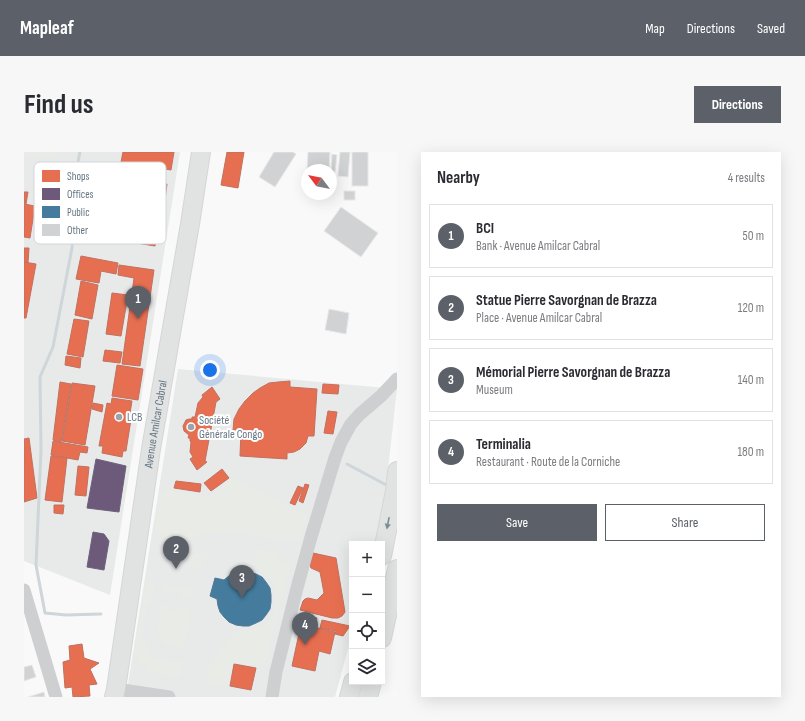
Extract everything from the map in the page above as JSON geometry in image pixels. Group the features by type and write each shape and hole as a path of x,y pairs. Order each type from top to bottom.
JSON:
{"main road":[{"name":"Avenue Amilcar Cabral","path":"114,693 151,449 201,152"},
{"path":"385,541 396,479"},
{"path":"385,624 397,569"},
{"path":"349,697 352,685"},
{"path":"368,697 371,685"}],"street":[{"path":"272,697 276,672 303,566 341,442 351,424 397,379"},
{"path":"24,590 56,697"},
{"path":"114,693 169,697"}],"shaded area":[{"path":"24,152 180,152 166,241 166,162 34,162 34,244 165,244 110,595 24,561"},
{"path":"24,152 56,152 55,159 26,154 24,163"},
{"path":"178,369 397,389 383,515 377,541 349,541 349,645 335,697 126,697"},
{"path":"233,477 307,515 300,543 227,532 210,532 170,546 155,528 163,489 209,497"},
{"path":"258,549 279,552 277,561 292,562 264,667 233,663 227,687 207,683 208,667 236,631 251,630 260,627 270,620 276,610 277,599 272,582 267,575 254,565"},
{"path":"206,552 209,556 197,571 193,569 187,558 180,555"},
{"path":"147,581 155,582 152,603 148,603 141,641 145,641 152,651 151,659 174,662 177,660 183,661 180,677 148,672 133,655"},
{"path":"165,583 177,590 192,587 191,597 183,597 179,593 175,592 171,592 167,595 163,594"},
{"path":"161,604 166,605 173,611 177,610 181,606 192,608 183,649 165,645 157,634"}],"building: Shops":[{"path":"123,152 174,152 171,170 166,169 166,162 121,162"},
{"path":"227,152 244,152 238,188 221,185"},
{"path":"24,192 28,192 26,204 24,203"},
{"path":"24,204 34,206 34,212 30,238 24,237"},
{"path":"142,244 155,244 155,246"},
{"path":"24,248 29,248 28,263 24,262"},
{"path":"81,256 118,263 116,274 101,271 99,283 76,279"},
{"path":"24,262 36,264 26,318 24,318"},
{"path":"119,265 154,270 140,366 122,364 134,278 118,275"},
{"path":"81,281 98,285 92,319 75,315"},
{"path":"112,293 128,295 121,336 106,334"},
{"path":"74,319 89,321 83,357 67,354"},
{"path":"105,350 122,352 120,363 103,361"},
{"path":"66,356 81,358 80,368 65,365"},
{"path":"117,365 143,369 138,400 112,396"},
{"path":"290,381 290,387 317,389 314,436 308,436 306,443 300,449 287,453 287,459 240,456 241,430 233,430 234,419 239,409 253,393 269,383"},
{"path":"60,382 71,384 61,442 53,440"},
{"path":"72,383 95,386 85,445 62,441"},
{"path":"323,384 339,385 338,394 322,393"},
{"path":"212,387 220,399 216,402 205,461 207,462 197,470 190,459 193,457 190,452 191,442 190,438 188,438 189,435 184,431 183,426 186,420 195,417 198,403 203,397 202,395"},
{"path":"112,398 132,401 130,413 132,413 126,451 123,451 122,457 102,453 103,446 99,446 107,403 111,404"},
{"path":"93,403 103,405 102,412 92,409"},
{"path":"328,411 337,412 333,434 324,433"},
{"path":"29,438 37,498 24,502 24,439"},
{"path":"53,441 88,447 87,453 80,452 78,460 51,455"},
{"path":"51,456 67,458 62,502 45,500"},
{"path":"78,466 89,467 86,496 75,495"},
{"path":"222,469 229,478 211,491 204,483"},
{"path":"176,481 201,484 200,492 174,488"},
{"path":"305,484 309,485 303,503 299,501"},
{"path":"298,486 303,488 295,505 290,503"},
{"path":"54,505 64,505 63,514 54,513"},
{"path":"313,553 336,558 345,612 338,618 332,618 300,610 305,599 308,598 317,600 324,593 320,572 311,568 310,565"},
{"path":"304,615 317,618 315,627 303,624"},
{"path":"322,620 349,626 343,636 335,634 336,631 320,628"},
{"path":"301,624 335,632 330,654 319,651 315,671 292,666"},
{"path":"82,644 84,658 99,663 90,669 97,684 89,685 90,696 73,697 72,687 65,688 63,662 70,660 69,646"},
{"path":"234,664 256,668 251,690 230,686"}],"building: Offices":[{"path":"96,459 126,466 119,512 87,508"},
{"path":"93,532 104,534 109,541 104,570 87,567"}],"building: Public":[{"path":"243,571 262,577 270,588 271,595 270,609 266,615 262,620 249,626 236,625 229,622 220,612 217,599 210,596 215,578 224,580 236,572"}],"building: Other":[{"path":"274,152 293,152 296,154 275,187 259,177"},
{"path":"308,152 330,152 329,164 307,164"},
{"path":"340,152 350,152 348,177 338,176"},
{"path":"352,152 368,152 368,186 352,186"},
{"path":"332,154 337,155 336,164 331,164"},
{"path":"344,191 355,191 355,200 344,200"},
{"path":"341,207 378,233 361,257 324,231"},
{"path":"329,309 349,313 346,334 325,330"},
{"path":"32,665 36,677 24,681 24,667"},
{"path":"44,692 45,697 28,697"}],"waterway":[{"path":"78,162 80,152"},
{"path":"72,244 53,347 40,377 41,450 36,565 45,613 66,615 101,614"},
{"path":"347,464 390,487"}],"place":[{"name":"BCI","path":"138,319"},
{"name":"LCB","path":"119,417"},
{"name":"Société Générale Congo","path":"191,427"},
{"name":"Statue Pierre Savorgnan de Brazza","path":"176,569"},
{"name":"Mémorial Pierre Savorgnan de Brazza","path":"242,598"},
{"name":"Terminalia","path":"305,645"}]}
